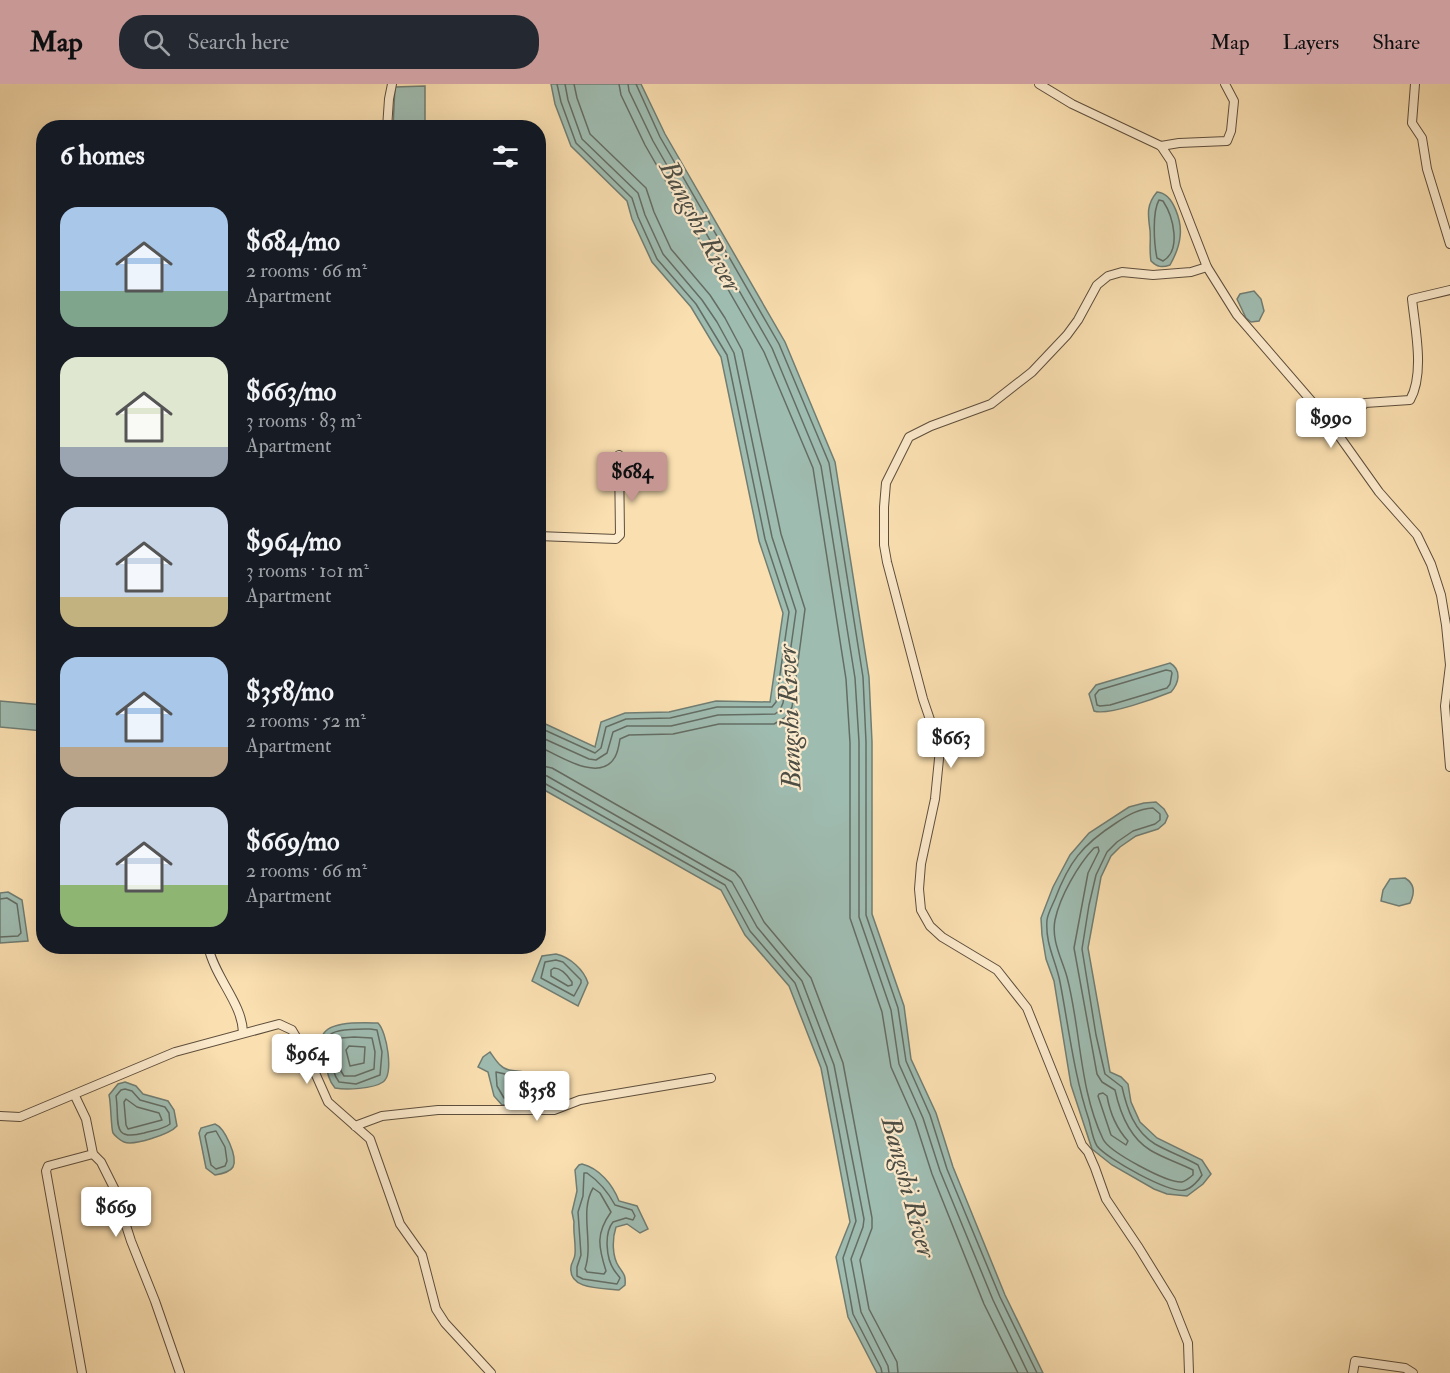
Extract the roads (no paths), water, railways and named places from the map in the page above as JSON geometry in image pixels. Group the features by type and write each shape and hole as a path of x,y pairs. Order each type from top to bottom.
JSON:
{"street":[{"path":"387,120 388,99 392,84"},
{"path":"1039,84 1072,104 1161,146 1171,161 1176,187 1207,267 1237,315 1327,420 1380,492 1417,535 1431,564 1441,595 1450,664 1445,706 1450,767"},
{"path":"1161,146 1227,141 1231,130 1234,101 1226,84"},
{"path":"1415,84 1412,123 1422,138 1426,169 1450,244"},
{"path":"1189,1373 1188,1343 1171,1300 1106,1199 1027,1008 997,970 942,938 930,926 921,909 919,889 921,864 935,799 940,749 923,699 887,562 884,545 884,507 886,483 909,437 930,426 991,404 1032,372 1067,335 1097,285 1108,276 1122,272 1153,275 1191,272 1207,267"},
{"path":"1337,434 1365,403 1410,400 1416,390 1418,356 1412,298 1450,290"},
{"path":"546,536 616,539 620,535 619,456"},
{"path":"211,954 216,970 243,1019 243,1032"},
{"path":"0,1116 20,1117 75,1096 133,1069 243,1032 279,1024 292,1030 308,1057 328,1102 370,1139 400,1224 422,1255 436,1309 445,1323 491,1373"},
{"path":"355,1126 382,1116 438,1110 554,1110 580,1100 711,1078"},
{"path":"75,1096 86,1119 93,1154 101,1162 114,1188 130,1241 155,1301 180,1373"},
{"path":"82,1373 46,1172 48,1166 54,1163 93,1154"},
{"path":"1353,1373 1355,1361 1405,1368 1413,1373"}],"water":[{"name":"Bangshi River","path":"551,84 641,84 665,134 785,342 835,462 869,677 872,742 872,914 904,1006 911,1059 936,1113 953,1167 1005,1295 1043,1373 877,1373 848,1317 836,1257 850,1222 821,1068 789,986 745,935 721,890 546,791 546,724 595,747 601,722 625,713 669,712 716,701 770,702 783,613 759,541 721,357 691,307 652,262 632,219 627,201 571,146 555,104"},
{"path":"425,86 425,120 393,120 395,87"},
{"path":"1157,192 1168,197 1176,210 1180,224 1179,245 1170,265 1164,266 1155,265 1150,257 1149,210 1151,201"},
{"path":"1254,291 1261,299 1264,311 1259,321 1251,322 1246,318 1237,299 1240,294"},
{"path":"1170,663 1178,673 1176,685 1171,692 1121,709 1094,711 1089,694 1096,685"},
{"path":"0,701 36,704 36,730 0,727"},
{"path":"1156,802 1168,816 1165,823 1158,829 1136,836 1120,847 1111,856 1101,877 1088,948 1110,1072 1121,1077 1128,1084 1131,1102 1140,1122 1157,1138 1202,1160 1211,1174 1203,1184 1187,1196 1167,1194 1154,1189 1112,1165 1092,1149 1071,1085 1054,981 1046,959 1042,935 1041,918 1053,887 1070,855 1089,833 1129,807"},
{"path":"1405,878 1411,883 1413,889 1410,903 1399,906 1381,901 1383,890 1390,879"},
{"path":"8,892 22,900 28,941 0,943 0,893"},
{"path":"556,954 571,961 586,978 588,983 578,1006 532,981 542,956"},
{"path":"378,1023 384,1035 388,1053 386,1078 379,1084 366,1088 335,1088 329,1077 322,1045 325,1032 337,1025"},
{"path":"490,1052 503,1067 530,1075 531,1101 502,1105 494,1096 488,1072 478,1067 483,1057"},
{"path":"125,1082 136,1086 143,1094 168,1101 174,1110 177,1126 143,1141 129,1143 118,1138 112,1131 109,1095 118,1084"},
{"path":"215,1124 226,1137 234,1162 230,1170 215,1175 206,1168 199,1133 201,1128"},
{"path":"582,1164 594,1169 605,1178 619,1201 637,1206 648,1229 640,1233 627,1224 616,1227 613,1242 614,1253 625,1279 625,1285 619,1290 580,1284 572,1275 571,1265 575,1250 572,1212 577,1191 575,1170"}]}
